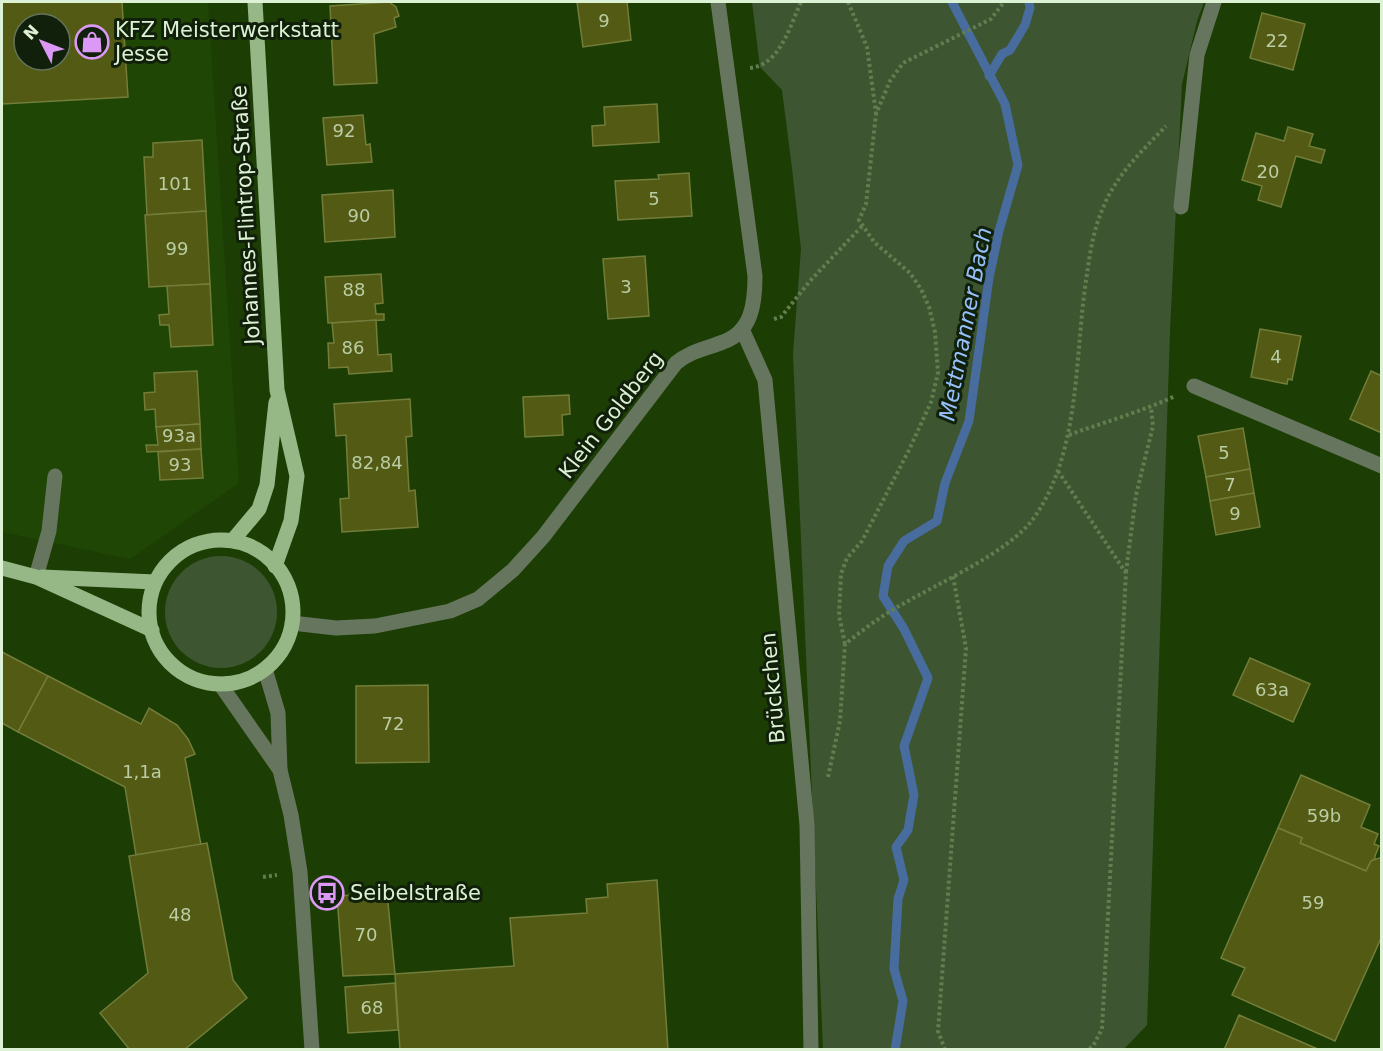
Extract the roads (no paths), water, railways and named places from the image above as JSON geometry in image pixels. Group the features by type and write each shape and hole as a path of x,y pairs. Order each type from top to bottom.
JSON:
{"main road":[{"name":"Johannes-Flintrop-Straße","path":"233,540 259,509 267,485 277,390 255,2"},
{"name":"Johannes-Flintrop-Straße","path":"275,566 291,521 297,476 277,390"},
{"path":"216,540 233,540 262,554 284,578 291,594 292,623 287,641 265,669 250,679 220,684 202,681 184,674 168,662 158,647 148,613 155,582 166,566 197,544 216,540"},
{"path":"2,568 36,577 152,630"},
{"path":"36,577 155,582"}],"street":[{"path":"718,2 755,276 754,307 748,322 742,329"},
{"path":"1181,207 1197,55 1214,2"},
{"name":"Klein Goldberg","path":"292,623 336,628 375,626 450,611 478,599 513,570 543,537 676,363 691,353 733,337 742,329"},
{"name":"Brückchen","path":"742,329 765,380 767,392 807,825 811,1050"},
{"path":"1194,386 1382,466"},
{"path":"36,577 49,531 55,476"},
{"path":"265,669 278,713 280,771 291,815 303,894 312,1050"},
{"path":"220,684 280,771"}],"waterway":[{"name":"Mettmanner Bach","path":"895,1050 903,1001 894,969 898,899 904,880 896,847 908,830 914,795 904,746 928,678 904,629 883,596 888,566 904,541 937,521 945,483 969,421 989,278 999,231 1018,165 1005,104 952,2"},
{"path":"989,76 1002,54 1010,50 1025,25 1030,8 1029,2"}],"place":[{"name":"KFZ Meisterwerkstatt Jesse","path":"92,42"},
{"name":"Seibelstraße","path":"327,893"}]}
